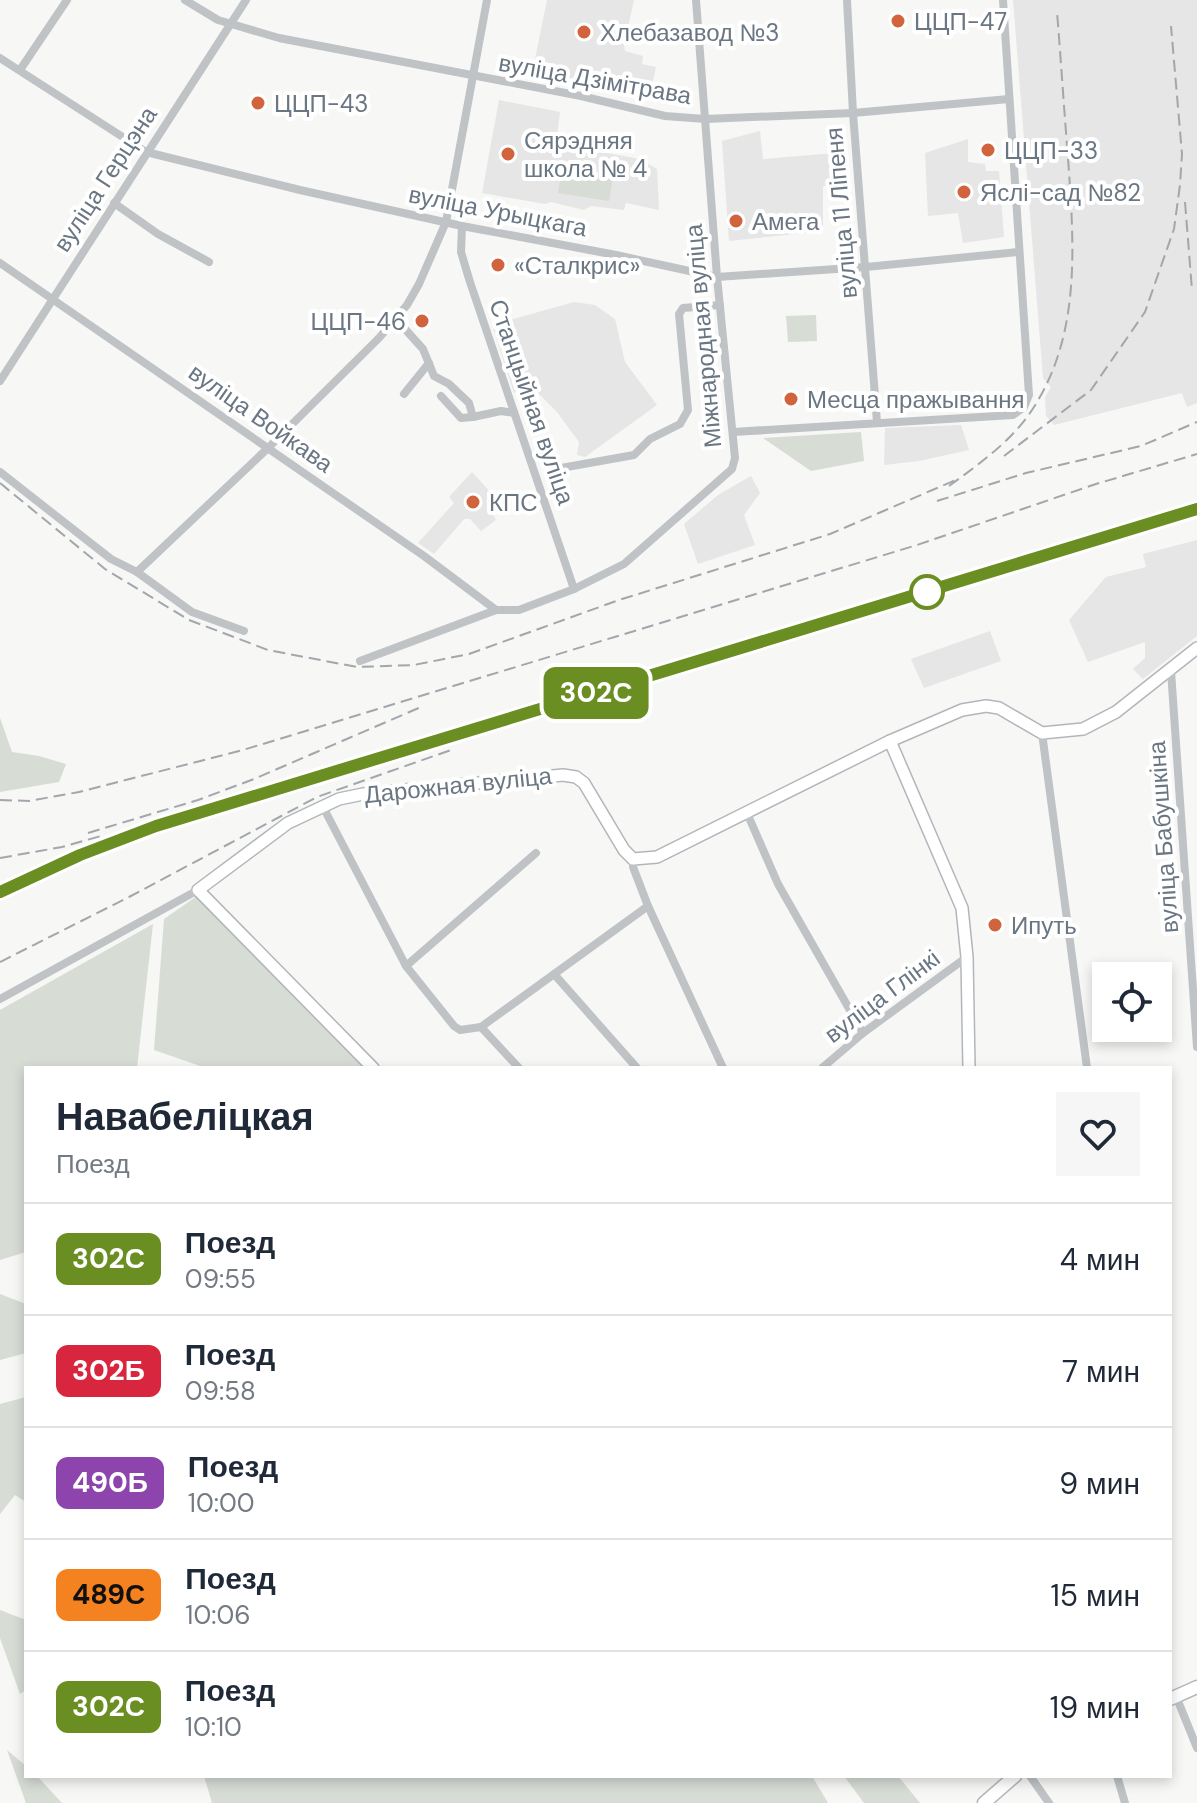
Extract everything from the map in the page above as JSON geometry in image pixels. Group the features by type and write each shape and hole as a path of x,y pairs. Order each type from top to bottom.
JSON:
{"main road":[{"path":"1173,1698 1197,1687"},
{"path":"984,1803 1013,1778"}],"street":[{"path":"20,70 67,0"},
{"name":"вуліца Дзімітрава","path":"185,0 218,20 279,38 581,96 665,116 705,119 853,113 1009,99"},
{"name":"вуліца Герцэна","path":"0,381 246,0"},
{"path":"137,572 267,449 396,319 419,284 446,222 487,0"},
{"name":"Міжнародная вуліца","path":"360,661 496,610 519,610 574,589 624,564 732,469 735,458 717,277 696,0"},
{"name":"вуліца 11 Ліпеня","path":"847,0 877,422"},
{"path":"733,432 1013,415 1024,407 1029,395 1003,0"},
{"name":"вуліца Урыцкага","path":"0,58 146,152 462,226 717,277 1019,252"},
{"path":"114,203 158,234 209,262"},
{"name":"Станцыйная вуліца","path":"462,226 461,252 470,282 574,589"},
{"name":"вуліца Войкава","path":"0,263 424,556 496,610"},
{"path":"550,470 634,455 650,439 680,424 688,410 679,314 683,308 720,305"},
{"path":"396,319 423,349 434,376 449,384 469,403 473,417"},
{"path":"404,394 429,363"},
{"path":"441,396 461,418 501,411 514,413"},
{"path":"0,472 111,559 137,572 192,612 244,631"},
{"path":"722,1066 648,906 633,867 633,859 657,857 890,741 962,710 986,706 999,708 1042,733 1083,729 1105,719 1197,648"},
{"name":"вуліца Бабушкіна","path":"1171,671 1193,897 1197,1047"},
{"path":"1042,733 1087,1066"},
{"path":"890,741 962,908 967,957 969,1066"},
{"name":"Дарожная вуліца","path":"0,999 198,890 288,823 322,805 363,794 563,775 576,777 584,783 624,850 633,859"},
{"path":"322,805 406,966 460,1030 481,1027 648,906"},
{"path":"747,813 778,884 863,1033"},
{"path":"406,966 536,853"},
{"path":"198,890 371,1066"},
{"name":"вуліца Глінкі","path":"824,1066 863,1033 967,957"},
{"path":"554,974 635,1066"},
{"path":"481,1027 517,1066"},
{"path":"1173,1698 1197,1748"},
{"path":"1031,1778 1049,1803"},
{"path":"1118,1778 1125,1803"}],"shaded area":[{"path":"547,0 634,0 624,45 625,51 643,56 642,64 656,67 649,99 532,74"},
{"path":"1013,0 1197,0 1197,403 1187,407 1182,393 1054,425 1046,416 1045,397 1051,387 1043,378"},
{"path":"499,100 560,112 556,144 640,159 657,169 659,210 626,203 624,210 591,206 584,210 551,202 545,204 482,193"},
{"path":"760,131 763,159 847,152 849,185 823,186 823,231 729,241 722,141"},
{"name":"Яслі-сад №82","path":"968,139 968,162 985,164 986,171 999,171 1004,237 963,243 958,213 928,216 925,153"},
{"path":"562,168 613,177 609,201 558,193"},
{"path":"574,302 595,305 615,319 625,362 657,405 585,457 577,455 579,442 557,412 533,388 514,393 492,325"},
{"path":"816,315 817,341 788,342 786,316"},
{"path":"961,425 969,450 884,465 885,428"},
{"path":"861,432 864,461 811,471 763,438"},
{"path":"472,472 492,494 486,501 496,520 481,531 470,519 464,519 434,554 418,543 454,503 449,497"},
{"path":"751,476 760,493 744,515 755,545 698,564 684,524 718,495"},
{"path":"1197,540 1197,636 1143,679 1133,669 1145,658 1145,642 1088,662 1069,620 1106,577 1146,567 1143,554"},
{"path":"990,631 1001,661 924,688 911,659"},
{"path":"0,718 12,752 66,764 59,782 0,792"},
{"path":"197,896 364,1066 200,1066 154,1050 164,919"},
{"path":"153,924 137,1066 24,1066 24,1253 0,1260 0,1010"},
{"path":"0,1294 24,1303 24,1354 0,1360"},
{"path":"24,1398 24,1501 15,1495 0,1514 0,1404"},
{"path":"0,1610 24,1619 24,1691 20,1694 0,1638"},
{"path":"7,1750 24,1764 24,1778 39,1778 62,1803 26,1803"},
{"path":"205,1778 813,1778 828,1803 212,1803"},
{"path":"845,1778 900,1778 920,1803 864,1803"}],"railway":[{"path":"949,486 1022,424 1047,384 1059,353 1071,290 1072,224 1057,12"},
{"path":"1004,456 1091,390 1145,312 1174,229 1180,185 1182,154 1171,26"},
{"path":"1185,202 1192,290"},
{"path":"937,501 1026,473 1141,446 1197,422"},
{"path":"0,800 29,801 79,792 243,750 917,545 1096,484 1197,454"},
{"path":"0,483 105,569 189,620 268,650 357,667 414,665 469,654 619,600 830,534 958,479"},
{"path":"0,892 80,855 156,826 1197,509"},
{"path":"88,833 198,800 254,779 421,707"},
{"path":"0,962 317,797 451,750"},
{"path":"0,858 62,847 101,836"}],"train":[{"name":"302С","path":"0,892 80,855 156,826 1197,509"}],"place":[{"name":"ЦЦП-47","path":"898,21"},
{"name":"Хлебазавод №3","path":"584,32"},
{"name":"ЦЦП-43","path":"258,103"},
{"name":"ЦЦП-33","path":"988,150"},
{"name":"Сярэдняя школа № 4","path":"508,154"},
{"name":"Яслі-сад №82","path":"964,192"},
{"name":"Амега","path":"736,221"},
{"name":"«Сталкрис»","path":"498,265"},
{"name":"ЦЦП-46","path":"422,321"},
{"name":"Месца пражывання","path":"791,399"},
{"name":"КПС","path":"473,502"},
{"name":"Ипуть","path":"995,925"}]}
